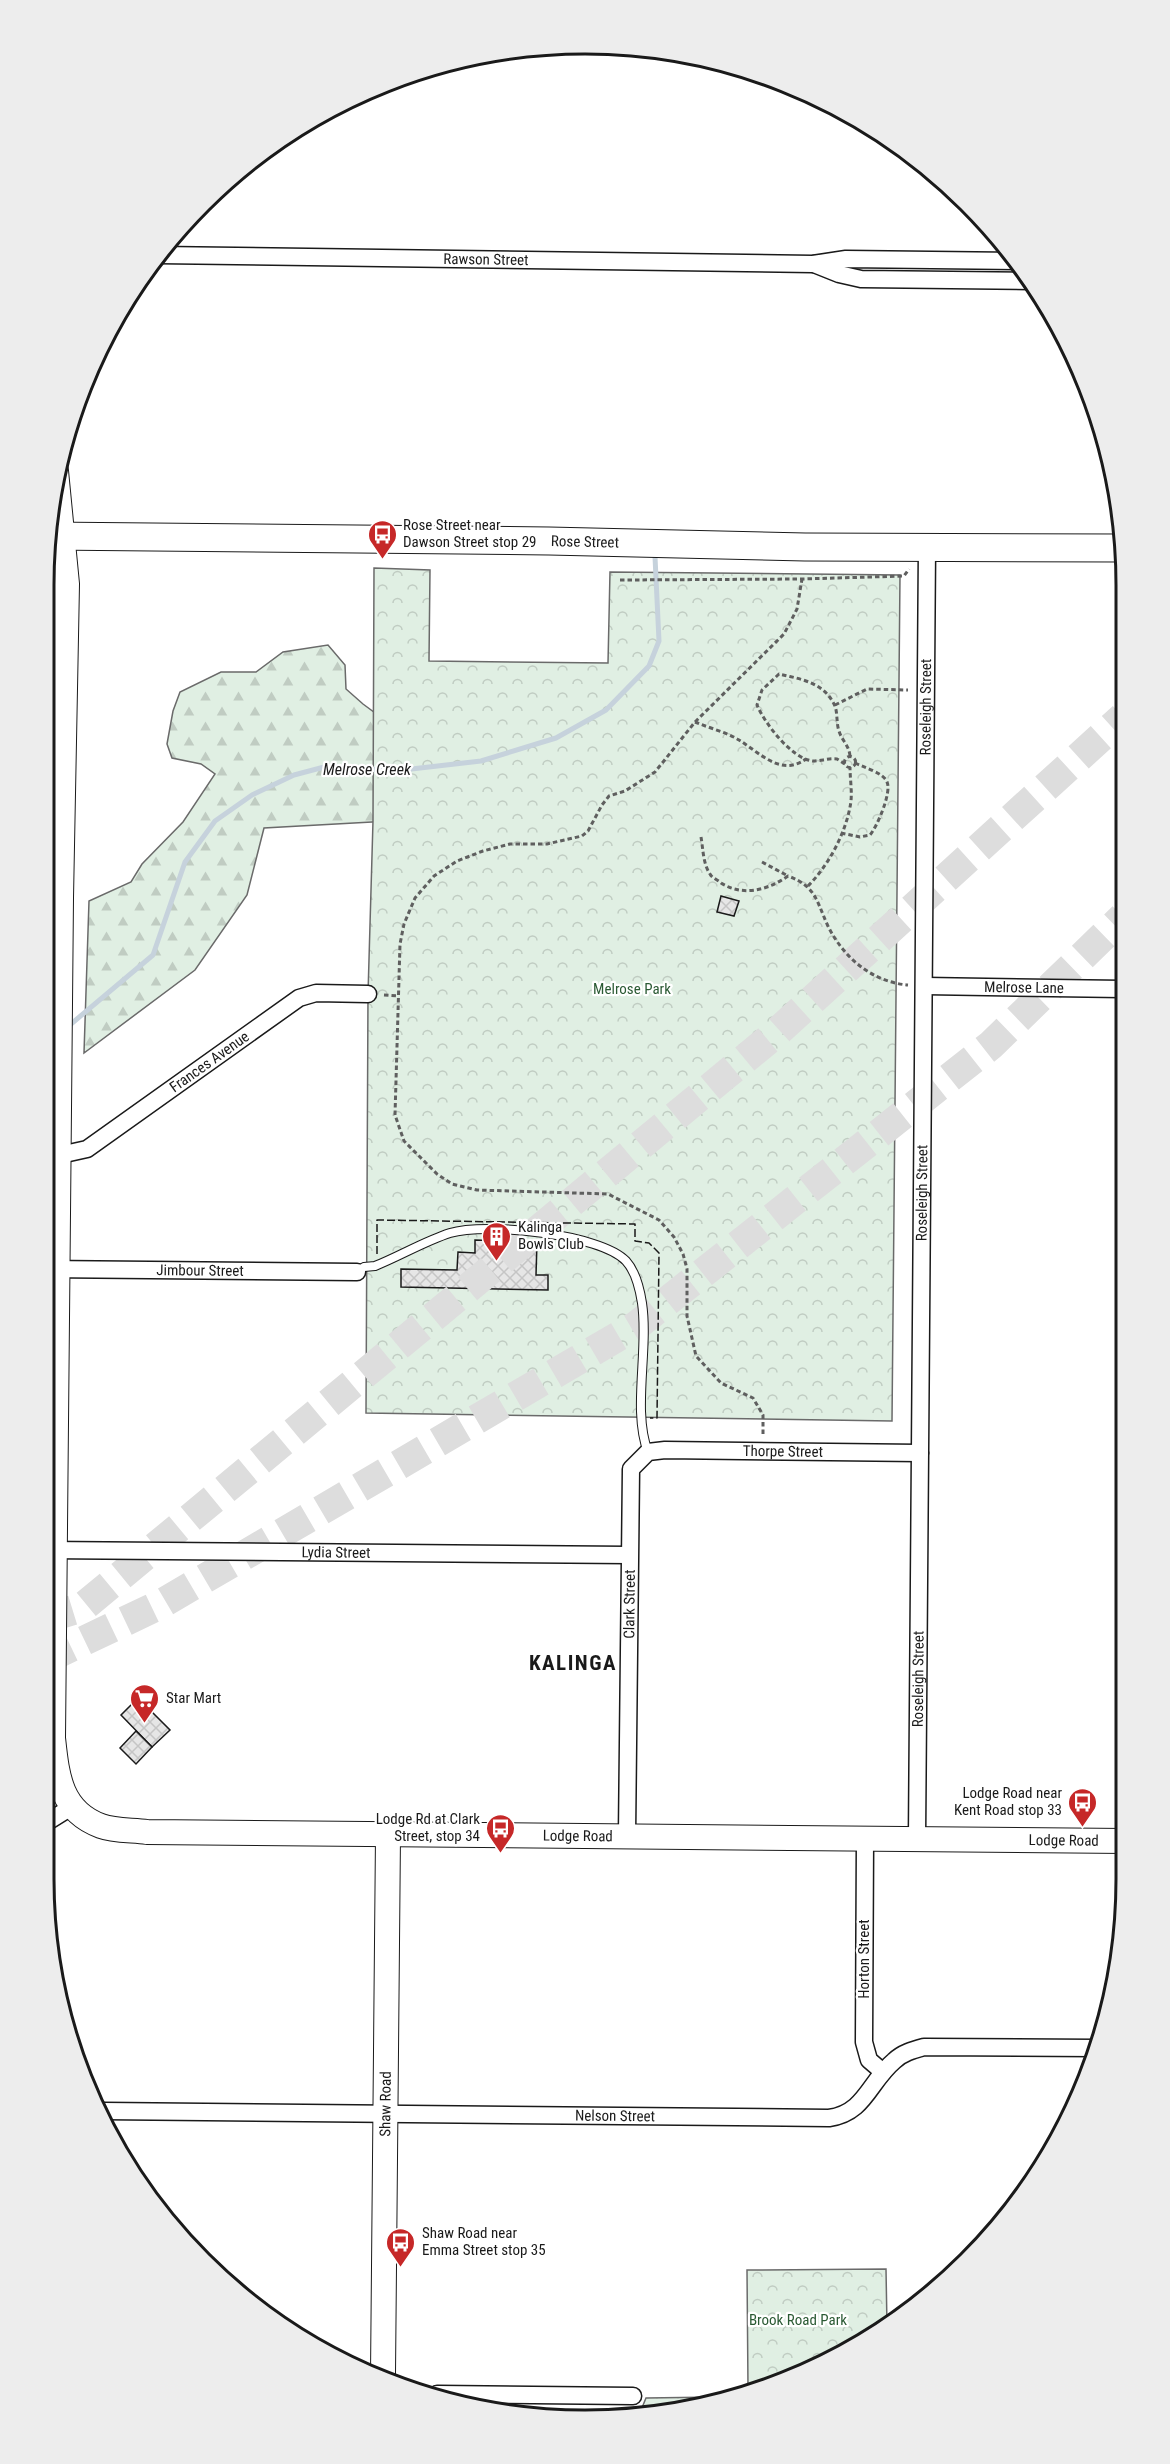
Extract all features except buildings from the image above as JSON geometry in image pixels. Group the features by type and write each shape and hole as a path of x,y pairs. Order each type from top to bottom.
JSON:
{"main road":[{"name":"Rose Street","path":"57,536 805,547 1115,548"}],"street":[{"name":"Rawson Street","path":"170,255 813,264 846,259 1005,261"},
{"name":"Rawson Street","path":"813,264 861,279 1020,281"},
{"path":"54,812 67,584 56,538"},
{"name":"Roseleigh Street","path":"917,1839 928,690 927,547"},
{"path":"54,876 60,1155 54,1231"},
{"name":"Melrose Lane","path":"925,986 1116,988"},
{"name":"Frances Avenue","path":"60,1155 83,1151 93,1145 298,998 316,993 368,994"},
{"name":"Jimbour Street","path":"54,1269 357,1272"},
{"name":"Thorpe Street","path":"648,1452 665,1450 920,1453"},
{"name":"Clark Street","path":"627,1835 631,1469 648,1452"},
{"name":"Lydia Street","path":"54,1550 629,1555"},
{"path":"54,1747 57,1774 62,1791 73,1806 54,1818"},
{"name":"Lodge Road","path":"73,1806 80,1814 101,1826 147,1832 1116,1841"},
{"name":"Shaw Road","path":"383,2370 388,1835"},
{"name":"Horton Street","path":"864,1839 864,2042 869,2060 883,2072"},
{"name":"Nelson Street","path":"108,2111 829,2118 852,2111 895,2059 924,2047 1089,2048"},
{"path":"457,2394 633,2396"}],"lane":[{"path":"357,1272 364,1267 375,1266 452,1232 492,1230 565,1235 609,1249 627,1262 638,1284 642,1306 644,1353 642,1436 648,1452"}],"path":[{"path":"620,580 904,576 927,547"},
{"path":"762,1451 763,1415 760,1407 753,1398 721,1383 696,1356 687,1316 687,1269 683,1254 674,1236 659,1220 608,1194 477,1190 452,1184 437,1174 404,1141 394,1115 400,944 404,924 415,898 434,876 457,861 483,850 510,844 547,844 582,836 588,831 609,795 625,791 655,772 694,722 784,634 797,609 802,579"},
{"path":"842,833 860,837 870,835 875,828 888,792 887,782 883,777 855,763 854,758 850,756 849,748 840,736 836,723 835,705 821,687 803,679 779,674 762,690 757,705 763,720 793,751 806,759 816,761 837,759 850,767"},
{"path":"835,705 867,690 928,690"},
{"path":"694,722 740,741 782,766 790,767 806,759"},
{"path":"844,765 845,758 850,756"},
{"path":"850,767 855,763"},
{"path":"808,886 821,873 842,833 851,801 850,767"},
{"path":"701,837 703,854 710,875 727,886 739,890 756,890 774,886 788,876"},
{"path":"762,862 808,886 818,900 828,926 854,962 882,980 897,984 925,986"}],"green space":[{"name":"Melrose Park","path":"374,568 430,570 429,661 608,663 610,572 900,575 892,1421 366,1413 368,994 373,821"},
{"path":"819,582 390,821 264,828 247,895 195,970 84,1053 89,901 131,882 142,864 183,822 215,774 201,764 172,758 167,744 173,711 180,692 221,672 256,672 283,652 328,645 345,665 346,689 382,718 543,714"},
{"name":"Brook Road Park","path":"886,2269 887,2316 820,2355 788,2370 748,2384 747,2270"},
{"path":"700,2397 643,2406 646,2398"}],"waterway":[{"name":"Melrose Creek","path":"71,1024 153,955 185,862 215,821 252,795 294,775 328,766 394,771 481,761 556,738 606,710 649,666 659,641 655,557"}],"tunnel":[{"path":"54,1616 83,1607 775,1034 1116,723"},
{"path":"54,1655 161,1604 636,1326 991,1045 1116,924"}],"fence":[{"path":"377,1254 377,1220 635,1224 635,1241 649,1243 659,1253 657,1418 650,1418"}],"place":[{"name":"Rose Street near Dawson Street stop 29","path":"382,560"},
{"name":"Kalinga Bowls Club","path":"497,1262"},
{"name":"Star Mart","path":"145,1724"},
{"name":"Lodge Road near Kent Road stop 33","path":"1083,1828"},
{"name":"Lodge Rd at Clark Street, stop 34","path":"501,1854"},
{"name":"Shaw Road near Emma Street stop 35","path":"401,2268"}],"district":[{"name":"KALINGA","path":"573,1663"}]}
